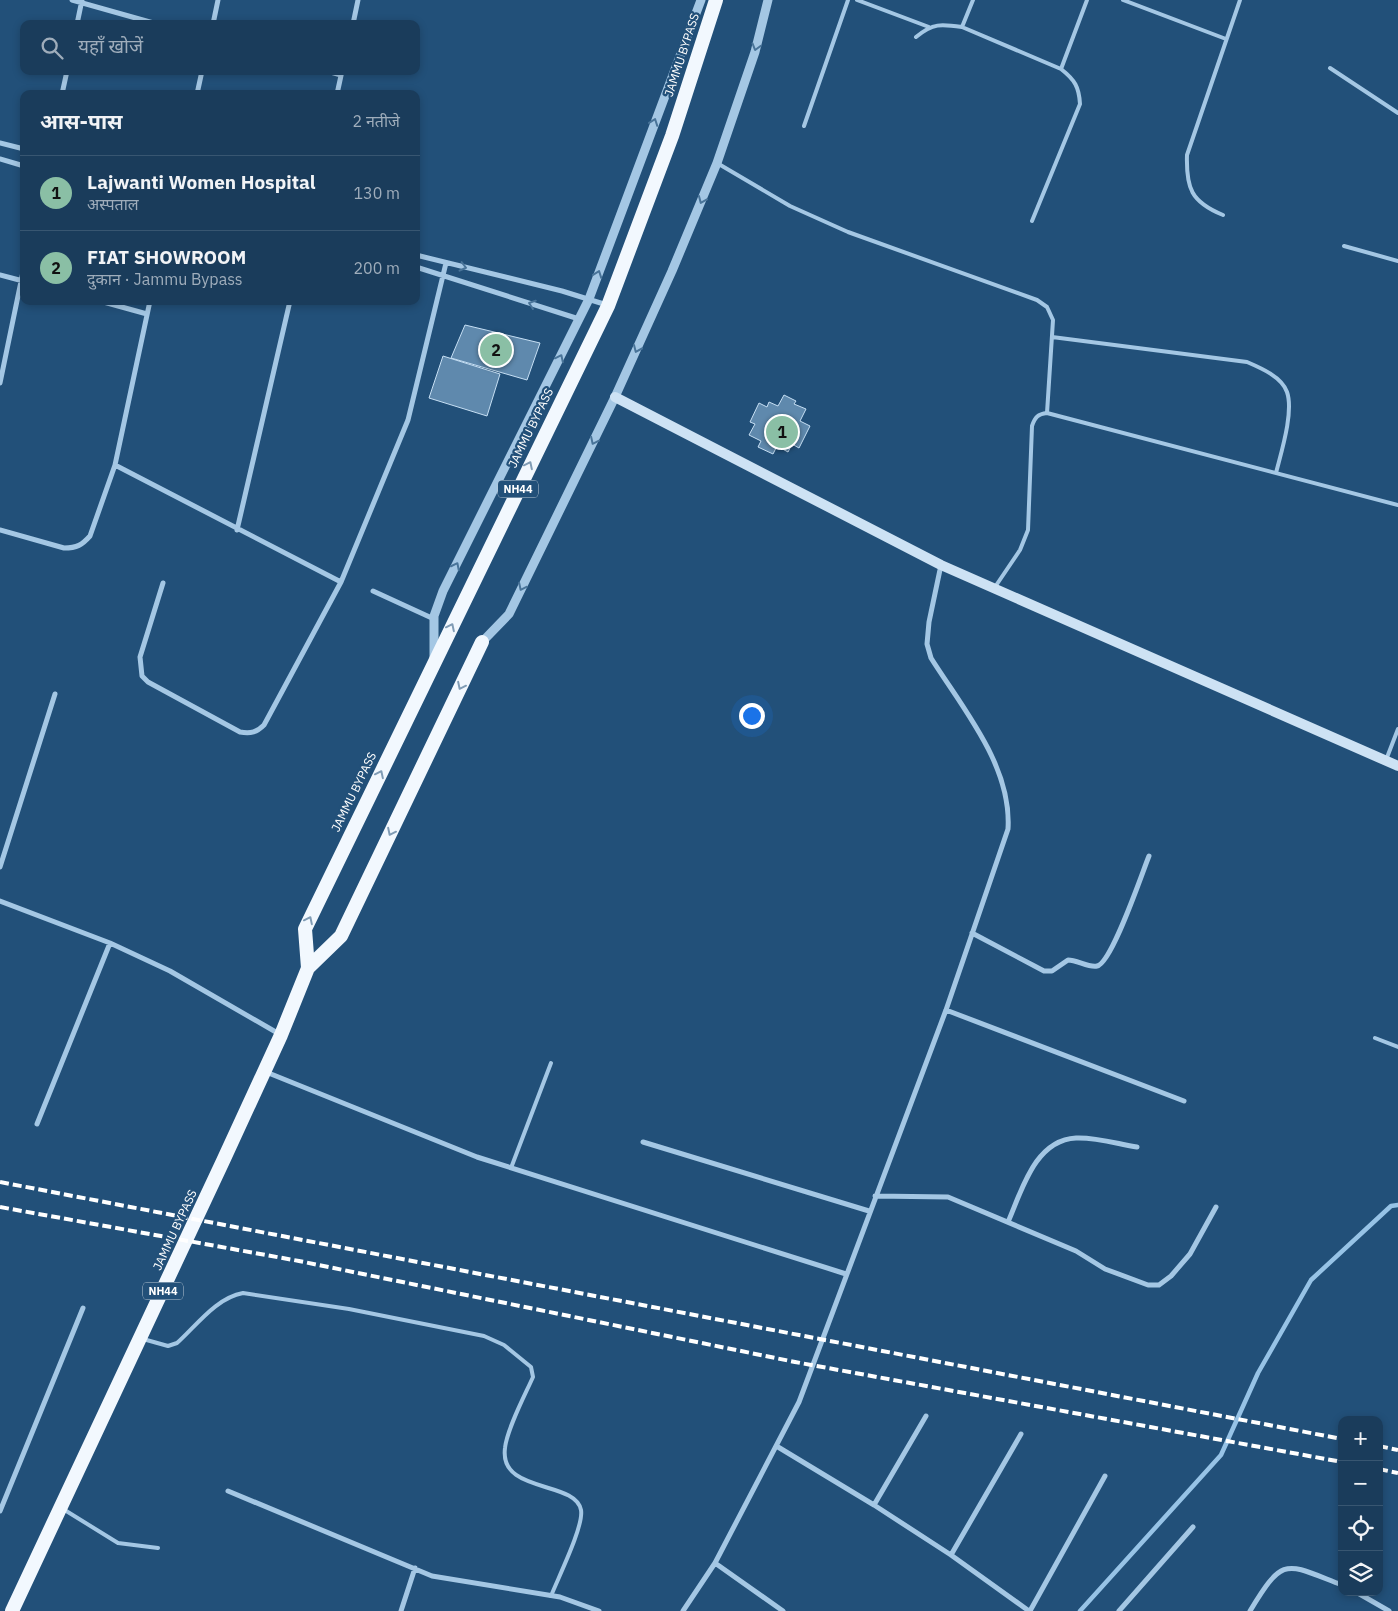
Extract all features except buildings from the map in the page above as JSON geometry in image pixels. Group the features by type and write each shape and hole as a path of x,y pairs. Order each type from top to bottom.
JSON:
{"highway":[{"name":"JAMMU BYPASS","path":"308,968 305,929 608,306 672,136 716,0"},
{"name":"JAMMU BYPASS","path":"12,1611 265,1071 308,968 341,936 482,642"}],"main road":[{"path":"615,397 941,564 994,589 1398,766"}],"street":[{"path":"72,0 82,1 144,20"},
{"path":"214,20 218,0"},
{"path":"354,20 358,0"},
{"path":"434,662 434,618 443,591 589,300 700,0"},
{"path":"482,642 509,614 615,397 718,163 754,52 768,0"},
{"path":"78,20 82,1"},
{"path":"63,90 66,75"},
{"path":"198,90 201,75"},
{"path":"338,90 342,75"},
{"path":"0,142 20,148"},
{"path":"0,159 20,165"},
{"path":"420,256 608,306"},
{"path":"163,582 140,657 142,676 148,682 231,727 249,733 258,731 264,725 340,582 408,420 446,263"},
{"path":"420,268 579,319"},
{"path":"0,275 20,280"},
{"path":"0,383 20,290"},
{"path":"114,305 147,314"},
{"path":"0,530 64,548 75,548 82,545 90,536 115,465 149,305"},
{"path":"237,530 289,305"},
{"path":"115,465 340,582"},
{"path":"682,1611 715,1563 778,1447 799,1402 946,1010 1008,829 1010,809 994,758 931,658 927,644 941,564"},
{"path":"373,591 434,618"},
{"path":"0,867 56,694"},
{"path":"972,933 1044,971 1052,972 1068,960 1096,967 1101,965 1115,944 1150,856"},
{"path":"0,901 110,943 170,971 281,1035"},
{"path":"37,1124 110,943"},
{"path":"946,1010 1184,1101"},
{"path":"265,1071 477,1157 846,1274"},
{"path":"1008,1222 1028,1176 1042,1153 1053,1144 1064,1139 1078,1138 1137,1147"},
{"path":"643,1142 870,1211"},
{"path":"876,1196 924,1195 948,1197 1076,1251 1105,1269 1148,1285 1159,1284 1171,1276 1190,1254 1216,1207"},
{"path":"0,1511 83,1308"},
{"path":"874,1505 926,1416"},
{"path":"951,1555 1021,1434"},
{"path":"778,1447 874,1505 951,1555 1029,1611 1105,1476"},
{"path":"228,1491 448,1580 551,1596 599,1611"},
{"path":"1119,1611 1193,1527"},
{"path":"715,1563 783,1611"},
{"path":"1250,1611 1267,1583 1277,1573 1288,1567 1299,1568 1338,1583"},
{"path":"401,1611 415,1568"},
{"path":"1363,1596 1389,1611"}],"lane":[{"path":"804,126 848,0"},
{"path":"857,0 929,27"},
{"path":"962,27 973,0"},
{"path":"1061,69 1087,0"},
{"path":"1123,0 1226,39"},
{"path":"1223,214 1208,208 1193,196 1186,176 1186,155 1240,0"},
{"path":"916,38 929,27 946,24 962,27 1061,69 1072,78 1079,89 1080,104 1032,221"},
{"path":"1330,68 1398,113"},
{"path":"718,163 790,206 848,232 1037,300 1051,313 1052,337 1047,413"},
{"path":"1344,246 1398,261"},
{"path":"1052,337 1247,362 1262,369 1279,380 1287,391 1289,402 1276,473"},
{"path":"994,589 1020,550 1028,530 1032,426 1034,418 1040,414 1047,413 1398,505"},
{"path":"1386,760 1398,729"},
{"path":"1375,1038 1398,1047"},
{"path":"511,1168 551,1063"},
{"path":"141,1338 168,1346 177,1343 231,1295 243,1293 349,1309 460,1331 484,1336 504,1345 531,1367 532,1377 505,1448 506,1462 513,1473 525,1480 572,1498 579,1505 581,1512 576,1532 551,1596"},
{"path":"60,1508 118,1543 158,1548"}],"waterway":[{"path":"1080,1611 1221,1455 1258,1373 1311,1280 1391,1206 1398,1205"}],"railway":[{"path":"0,1182 1338,1438"},
{"path":"0,1207 299,1261 795,1362 1338,1461"},
{"path":"1383,1447 1398,1450"},
{"path":"1383,1470 1398,1473"}],"place":[{"name":"FIAT SHOWROOM","path":"496,350"},
{"name":"Lajwanti Women Hospital","path":"782,432"}]}
